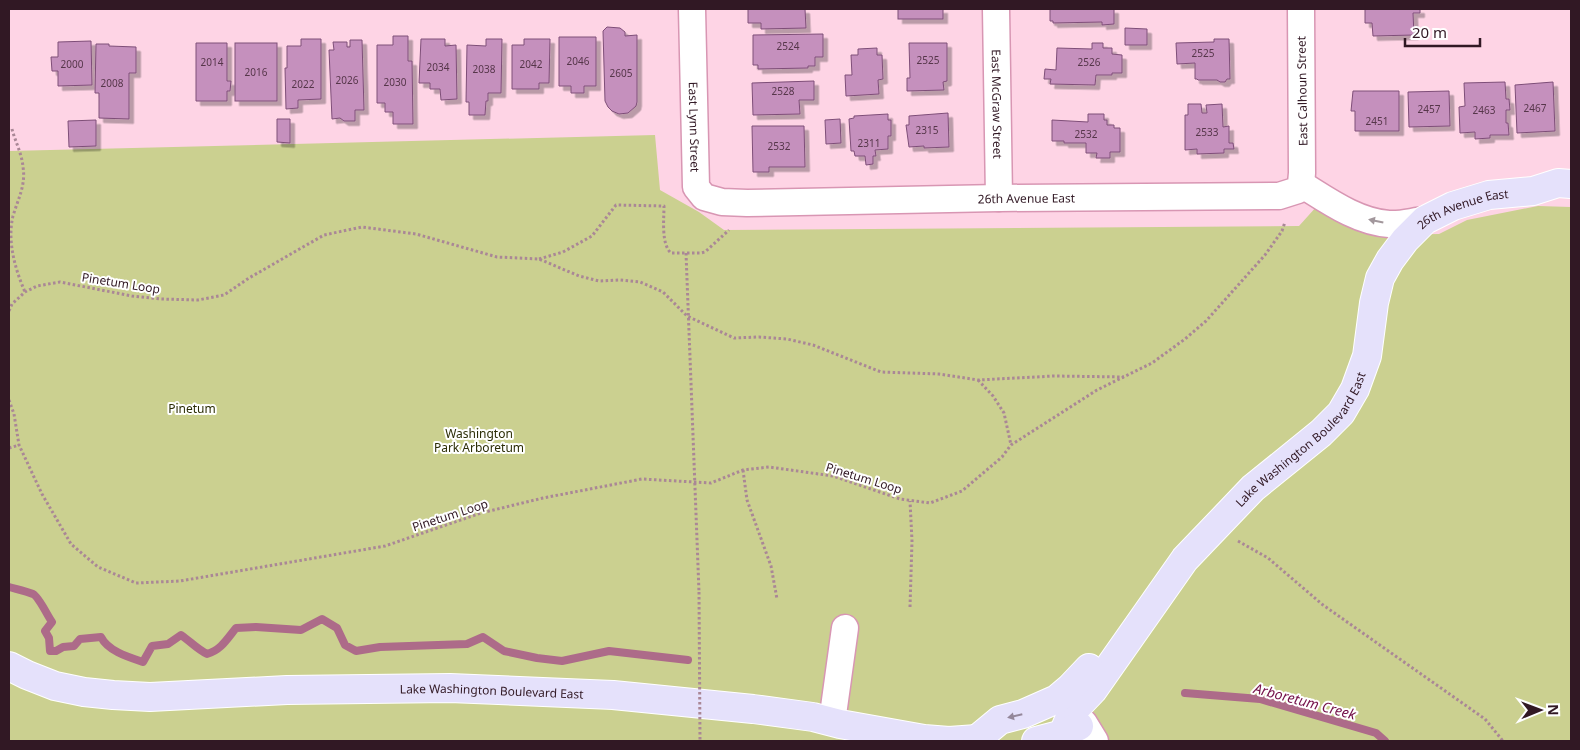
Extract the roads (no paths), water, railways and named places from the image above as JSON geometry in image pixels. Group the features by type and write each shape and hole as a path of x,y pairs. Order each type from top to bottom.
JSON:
{"main road":[{"name":"26th Avenue East","path":"1424,220 1453,206 1489,195 1533,191 1558,183 1571,184"},
{"path":"1533,191 1558,198 1571,199"},
{"name":"Lake Washington Boulevard East","path":"1073,725 1070,688 1104,649 1130,635 1185,559 1253,488 1321,433 1341,413 1355,389 1367,356 1374,303 1380,278 1390,260 1405,240 1424,220"},
{"name":"Lake Washington Boulevard East","path":"1036,741 1073,725 1126,668 1130,635"},
{"name":"Lake Washington Boulevard East","path":"9,666 55,686 113,696 150,697 286,690 450,688 613,695 694,702 804,716 924,739 950,741 980,740 1000,720 1023,714 1073,725"}],"street":[{"name":"East Lynn Street","path":"692,9 696,187 704,197 722,202 747,203"},
{"name":"East McGraw Street","path":"996,9 999,198"},
{"name":"East Calhoun Street","path":"1301,9 1302,179"},
{"name":"26th Avenue East","path":"747,203 999,198 1279,196 1298,190 1302,179 1337,206 1366,219 1390,224 1424,220"},
{"path":"832,722 845,628"}],"waterway":[{"name":"Arboretum Creek","path":"9,587 33,594 40,602 52,622 45,631 49,638 50,651 74,646 80,639 101,637 113,650 143,662 152,646 168,644 181,635 207,654 220,647 236,628 256,627 301,630 322,619 337,628 345,645 356,651 380,647 467,644 483,637 504,651 562,661 609,651 688,660"},
{"name":"Arboretum Creek","path":"1185,693 1260,699 1376,733 1385,741"}],"park label":[{"name":"Pinetum","path":"192,408"},
{"name":"Washington Park Arboretum","path":"479,440"}]}
